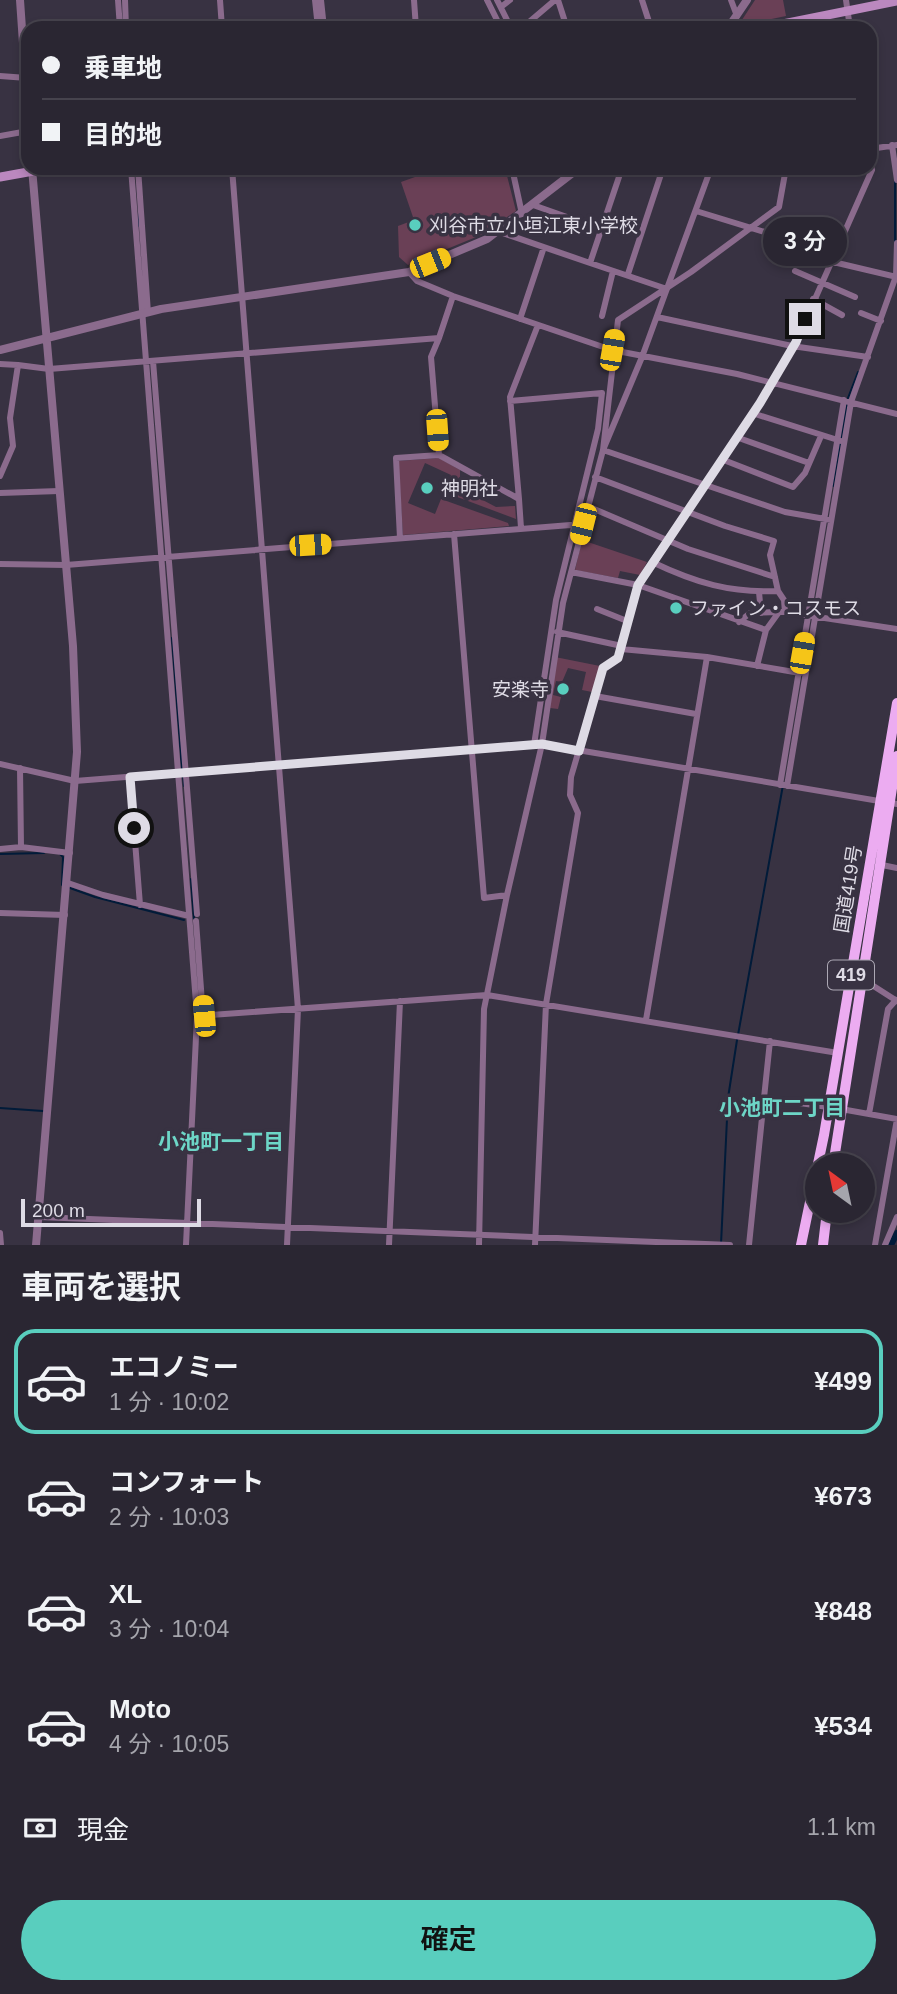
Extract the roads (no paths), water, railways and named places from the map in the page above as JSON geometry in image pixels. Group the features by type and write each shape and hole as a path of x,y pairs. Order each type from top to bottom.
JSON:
{"highway":[{"name":"国道419号","path":"835,1153 861,978 882,865 897,703"},
{"name":"国道419号","path":"800,1245 897,756"},
{"path":"823,1245 826,1223"}],"main road":[{"path":"802,21 897,1"},
{"path":"0,177 21,172"}],"street":[{"path":"20,0 22,21"},
{"path":"118,0 120,21"},
{"path":"125,0 126,21"},
{"path":"220,0 222,21"},
{"path":"315,0 316,21"},
{"path":"321,0 323,21"},
{"path":"414,0 416,21"},
{"path":"487,0 498,21"},
{"path":"498,0 508,21"},
{"path":"501,7 510,0"},
{"path":"531,21 557,0 564,21"},
{"path":"642,0 649,21"},
{"path":"731,0 737,16"},
{"path":"733,21 747,0"},
{"path":"846,0 849,21"},
{"path":"0,76 21,78"},
{"path":"0,136 21,132"},
{"path":"877,148 895,145 897,180"},
{"path":"32,175 77,719 70,853 36,1245"},
{"path":"132,175 150,361 200,1016 186,1245"},
{"path":"138,175 146,313"},
{"path":"233,175 298,1009 287,1245"},
{"path":"514,175 522,214"},
{"path":"0,350 146,313 409,272 464,250 497,232 533,205 566,175"},
{"path":"590,263 620,175"},
{"path":"628,274 661,175"},
{"path":"479,1245 487,995 542,744 557,632 603,450 642,357 709,175"},
{"path":"534,745 548,641 598,429 618,320 667,289 779,207 785,175"},
{"path":"535,1245 546,1004 578,813 570,794 571,777 603,668 618,658 638,585 773,383 870,175"},
{"path":"533,205 601,229"},
{"path":"696,211 833,253"},
{"path":"497,232 667,289"},
{"path":"784,785 847,401 896,276 897,243"},
{"path":"520,319 544,247"},
{"path":"830,261 896,276"},
{"path":"602,316 613,271"},
{"path":"795,271 855,297"},
{"path":"409,272 416,282 612,350 773,383 897,414"},
{"path":"439,455 431,357 453,296"},
{"path":"813,299 842,316"},
{"path":"861,313 879,320"},
{"path":"657,317 792,346 865,357"},
{"path":"805,319 821,327"},
{"path":"522,528 510,401 538,325"},
{"path":"0,364 49,369 439,338"},
{"path":"0,476 13,446 10,423 18,366"},
{"path":"510,401 605,393"},
{"path":"603,450 605,393"},
{"path":"752,413 841,441"},
{"path":"0,423 10,423"},
{"path":"721,459 793,486 809,463 821,436"},
{"path":"736,438 809,463"},
{"path":"603,450 785,512 828,519"},
{"path":"400,538 396,458 439,455 519,499"},
{"path":"595,477 687,509 725,526 774,541 770,555 778,590 784,600 782,612 766,630 757,666"},
{"path":"0,493 59,491"},
{"path":"587,506 666,540 775,577"},
{"path":"0,564 66,565 583,524"},
{"path":"454,534 484,898 507,895"},
{"path":"652,562 692,581 743,592 778,590"},
{"path":"571,572 638,585 766,630"},
{"path":"760,592 761,612"},
{"path":"597,609 628,621"},
{"path":"739,622 750,613 782,612 897,629"},
{"path":"557,632 622,648 707,657 802,673"},
{"path":"646,1020 707,657"},
{"path":"595,696 696,713"},
{"path":"0,764 75,781 542,744 889,802"},
{"path":"20,768 21,848"},
{"path":"130,777 140,905"},
{"path":"0,849 21,848 70,853"},
{"path":"882,865 897,868"},
{"path":"67,886 193,916"},
{"path":"0,913 65,915"},
{"path":"861,978 896,998 888,1009 869,1114"},
{"path":"200,1016 487,995 838,1053"},
{"path":"389,1245 400,1001"},
{"path":"748,1245 770,1041"},
{"path":"764,1098 828,1107"},
{"path":"841,1109 897,1119 874,1245"},
{"path":"39,1217 728,1245"},
{"path":"885,1245 897,1217"},
{"path":"0,1233 1,1245"}],"waterway":[{"path":"895,181 895,242"},
{"path":"139,214 139,226"},
{"path":"848,398 858,372"},
{"path":"841,438 847,405"},
{"path":"833,486 840,444"},
{"path":"172,638 182,769"},
{"path":"183,774 184,786"},
{"path":"738,1035 783,785"},
{"path":"0,854 44,853"},
{"path":"60,854 63,857 62,885"},
{"path":"191,879 194,919"},
{"path":"70,888 184,920"},
{"path":"721,1244 728,1098 737,1040"},
{"path":"0,1108 43,1111"},
{"path":"891,1245 897,1233"}],"place":[{"name":"刈谷市立小垣江東小学校","path":"415,225"},
{"name":"神明社","path":"427,488"},
{"name":"ファイン・コスモス","path":"676,608"},
{"name":"安楽寺","path":"563,689"}],"district":[{"name":"小池町二丁目","path":"782,1107"},
{"name":"小池町一丁目","path":"221,1141"}]}
